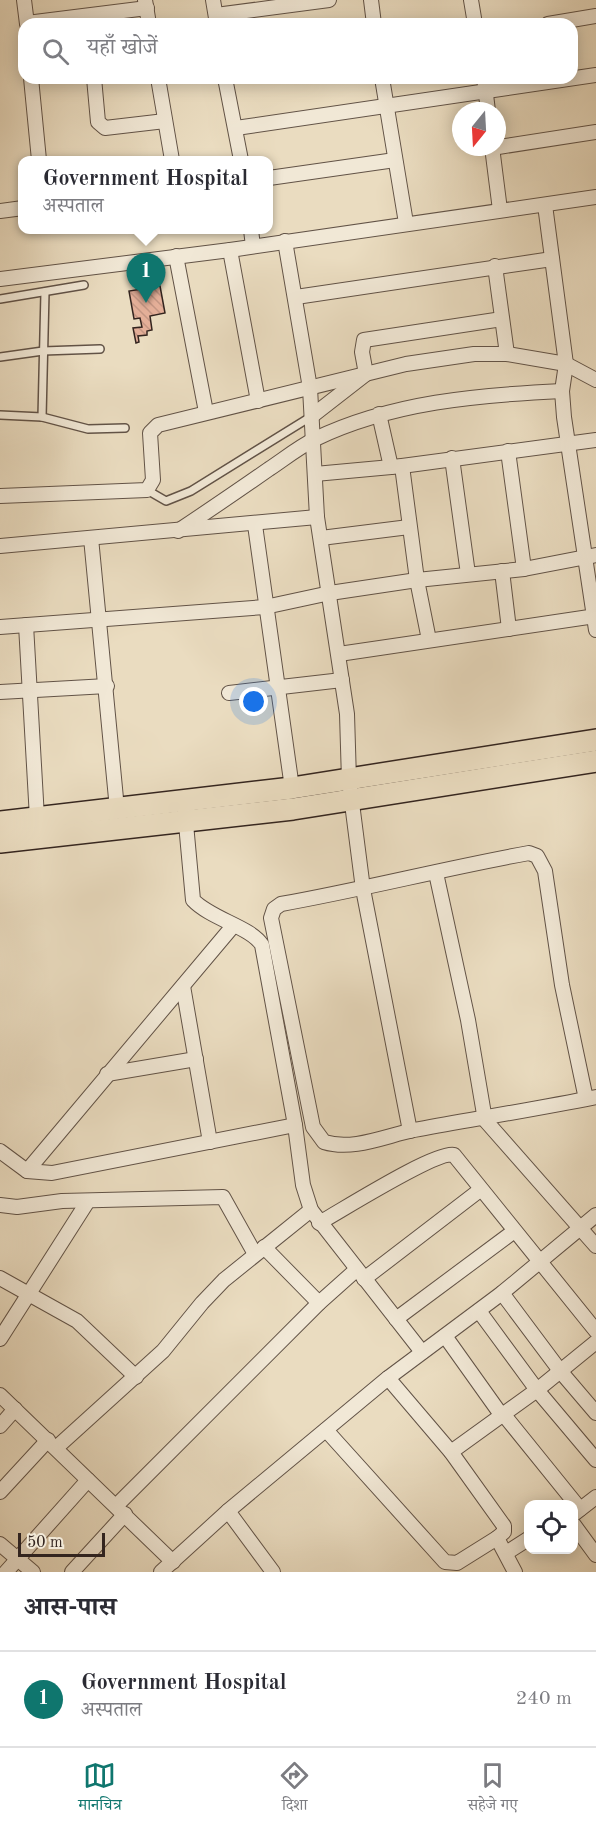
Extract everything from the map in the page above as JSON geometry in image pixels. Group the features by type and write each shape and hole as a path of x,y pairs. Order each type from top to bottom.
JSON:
{"main road":[{"path":"0,822 117,809 184,812 292,788 350,790 596,740"},
{"path":"0,842 184,812 596,760"}],"street":[{"path":"24,0 26,18"},
{"path":"213,0 216,18"},
{"path":"227,18 329,0"},
{"path":"371,0 373,18"},
{"path":"471,0 474,18"},
{"path":"95,18 146,4"},
{"path":"578,19 596,16"},
{"path":"578,77 596,75"},
{"path":"32,84 39,156"},
{"path":"95,84 98,122 101,126 111,129 165,121"},
{"path":"159,84 171,156"},
{"path":"226,84 240,156"},
{"path":"383,84 406,224"},
{"path":"236,128 386,105 485,85 487,102"},
{"path":"506,145 596,132"},
{"path":"493,156 500,210"},
{"path":"273,177 395,160"},
{"path":"0,279 230,250 596,197"},
{"path":"339,654 509,629 595,621 591,556 568,444 562,388 565,368 545,205"},
{"path":"0,211 18,209"},
{"path":"252,234 253,246"},
{"path":"285,241 310,388 317,517 347,714 350,790 363,889 410,1131"},
{"path":"230,250 258,401"},
{"path":"176,256 206,412"},
{"path":"296,297 552,259"},
{"path":"495,266 507,354"},
{"path":"366,374 362,345 369,338 502,319"},
{"path":"0,496 147,490 153,480 149,438 153,429 206,412 444,357 507,354 565,368 596,379"},
{"path":"178,531 312,429 366,374"},
{"path":"312,429 379,414 499,394 562,388"},
{"path":"379,414 396,467 429,640"},
{"path":"315,474 396,467 596,440"},
{"path":"507,451 524,569"},
{"path":"452,458 468,574"},
{"path":"0,546 255,525 317,517"},
{"path":"255,525 292,788"},
{"path":"321,538 409,527"},
{"path":"91,538 117,809"},
{"path":"0,627 265,607 330,593 417,580 524,569 591,556"},
{"path":"502,571 509,629"},
{"path":"26,625 37,818"},
{"path":"229,693 342,680"},
{"path":"0,692 107,686"},
{"path":"184,812 194,900 200,907 252,934 262,945 295,1125 303,1185 311,1210 422,1352"},
{"path":"530,853 537,856 543,862 562,986 591,1098 485,1120 410,1131 357,1144 331,1144 317,1135 313,1127 271,918 274,909 281,904 363,889 530,853"},
{"path":"436,873 468,1020 485,1120 596,1246"},
{"path":"27,1171 233,926"},
{"path":"183,986 210,1142"},
{"path":"107,1074 196,1059"},
{"path":"0,1151 27,1171 52,1173 295,1125"},
{"path":"319,1223 423,1163 445,1154 454,1155 513,1232 596,1331"},
{"path":"72,1572 121,1510 319,1303 480,1190"},
{"path":"0,1205 17,1207 88,1201 223,1197 260,1251 319,1303"},
{"path":"0,1339 30,1296 88,1201"},
{"path":"0,1492 52,1444 136,1377 163,1351 202,1303 260,1251 311,1210"},
{"path":"161,1572 228,1511 388,1378 502,1293 596,1215"},
{"path":"396,1319 513,1232"},
{"path":"0,1278 77,1321 136,1377"},
{"path":"502,1293 561,1372 596,1413"},
{"path":"479,1311 537,1390 596,1460"},
{"path":"445,1336 568,1500"},
{"path":"451,1452 561,1372 596,1342"},
{"path":"326,1430 445,1562 457,1563 497,1538 504,1532 504,1526 451,1452 388,1378"},
{"path":"0,1395 172,1562"},
{"path":"0,1426 15,1409"},
{"path":"6,1572 88,1480"},
{"path":"578,1510 596,1497"},
{"path":"228,1511 273,1572"},
{"path":"578,1532 596,1555"},
{"path":"497,1538 506,1553 510,1570"},
{"path":"506,1553 524,1542"},
{"path":"0,1544 33,1572"}],"lane":[{"path":"0,299 84,285"},
{"path":"42,417 45,291"},
{"path":"0,357 43,351 100,348"},
{"path":"0,415 42,417 88,429 125,428"},
{"path":"147,490 166,501 312,429"}],"building":[{"path":"160,286 165,313 150,316 152,330 147,331 147,335 138,336 139,342 136,343 133,328 142,327 140,318 134,319 129,291"}],"place":[{"name":"Government Hospital","path":"146,303"}]}
